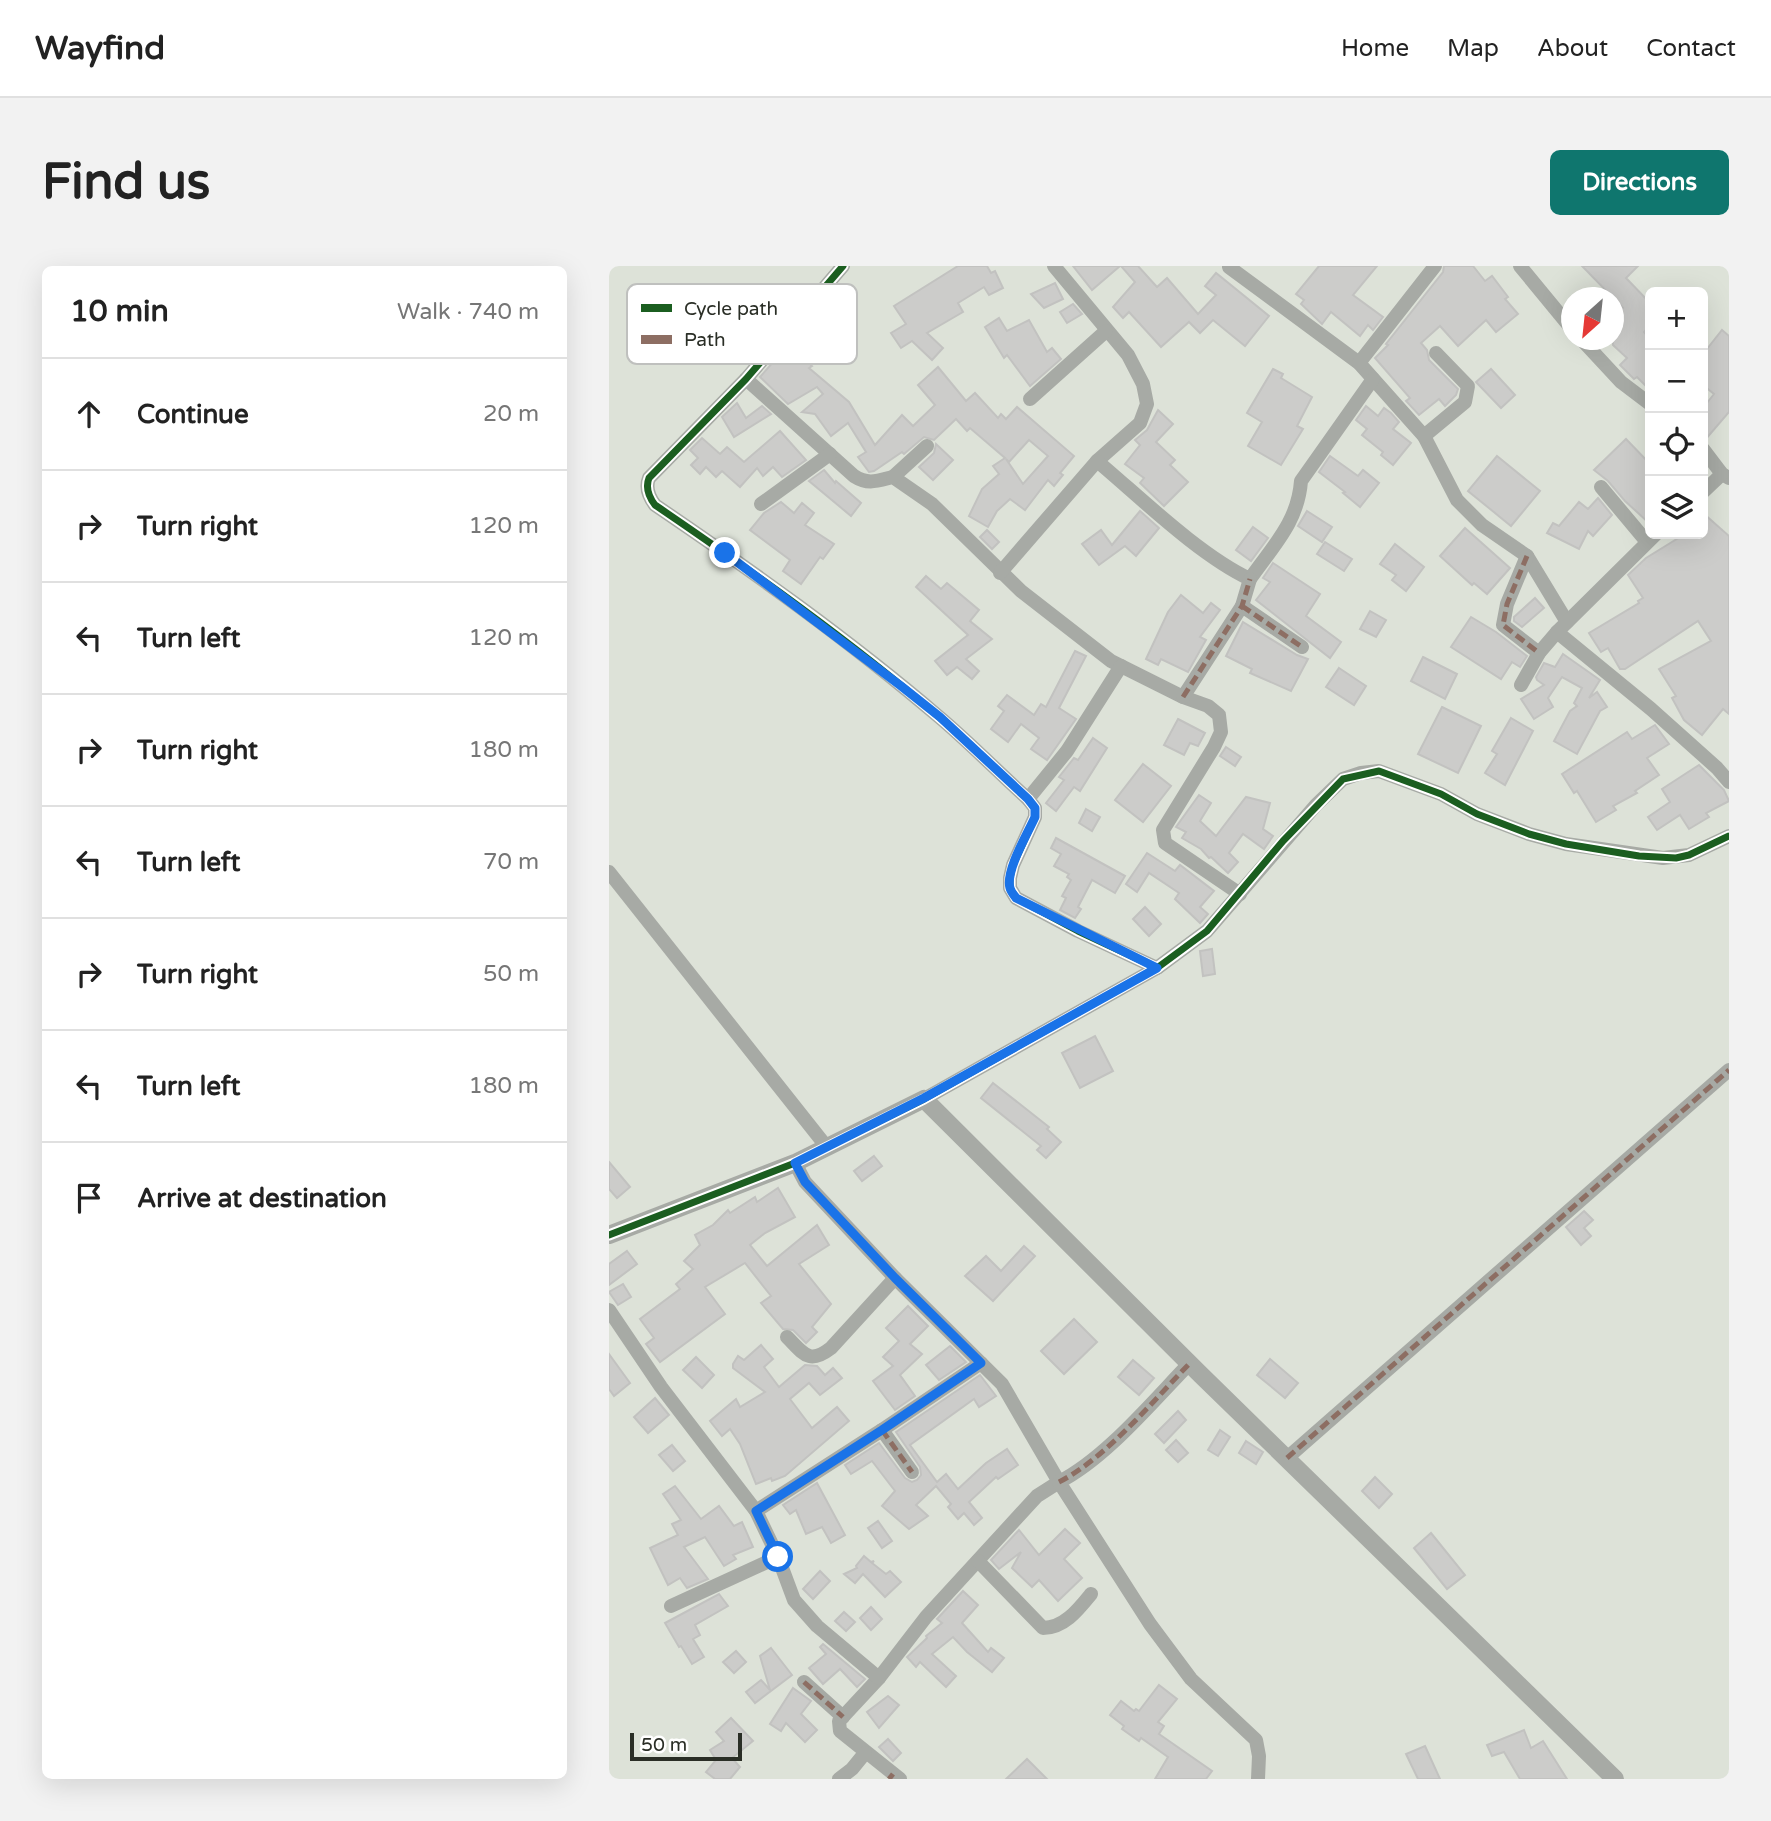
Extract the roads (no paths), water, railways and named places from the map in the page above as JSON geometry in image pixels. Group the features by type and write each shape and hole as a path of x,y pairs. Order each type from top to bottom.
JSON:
{"street":[{"path":"828,284 843,266"},
{"path":"1359,363 1435,266"},
{"path":"1520,266 1561,316"},
{"path":"1229,267 1359,363 1425,436 1457,500 1482,526 1527,556 1562,627 1729,782"},
{"path":"1000,573 1097,461 1140,423 1147,404 1143,384 1128,355 1106,331 1062,268"},
{"path":"1030,399 1106,331"},
{"path":"1591,350 1621,382 1645,400"},
{"path":"1425,436 1465,402 1468,394 1468,386 1436,354"},
{"path":"759,364 649,478 646,485 655,505 725,553 901,686 940,717 1028,799 1035,808 1035,817 1013,865 1010,888 1016,898 1157,968"},
{"path":"746,379 863,481 872,483 893,477 927,446"},
{"path":"1183,698 1242,607 1250,579 1290,524 1300,502 1301,481 1373,379"},
{"path":"761,504 830,454"},
{"path":"1708,455 1725,476 1708,488"},
{"path":"1097,461 1189,538 1237,573 1250,579"},
{"path":"893,477 932,504 1021,591 1111,661 1183,698 1208,706 1219,715 1221,732 1163,830 1163,836 1165,843 1240,894"},
{"path":"1601,487 1645,531"},
{"path":"1521,685 1539,653 1562,627 1651,539"},
{"path":"1527,556 1507,604 1503,625 1504,629 1539,653"},
{"path":"1242,607 1302,647"},
{"path":"1028,799 1067,751 1121,666"},
{"path":"609,1235 795,1163 924,1098 1157,968 1207,931 1308,814 1343,779 1379,771 1441,794 1478,814 1529,834 1566,844 1663,858 1689,855 1729,836"},
{"path":"609,872 826,1146"},
{"path":"1287,1458 1729,1070"},
{"path":"924,1098 1189,1363 1615,1779"},
{"path":"795,1163 805,1182 895,1278 1002,1384 1059,1482 1164,1644 1191,1679 1256,1740 1259,1756 1258,1779"},
{"path":"787,1338 804,1355 811,1358 820,1357 895,1278"},
{"path":"609,1310 661,1387 756,1511 778,1557 794,1600 817,1626 879,1678"},
{"path":"756,1511 981,1363"},
{"path":"894,1777 840,1731 839,1721 879,1678 926,1617 1037,1496 1080,1470 1125,1430 1189,1363"},
{"path":"882,1430 912,1472"},
{"path":"671,1606 778,1557"},
{"path":"978,1560 1043,1628 1052,1628 1065,1622 1091,1594"},
{"path":"804,1682 843,1717"},
{"path":"839,1779 852,1769 865,1753"}]}
